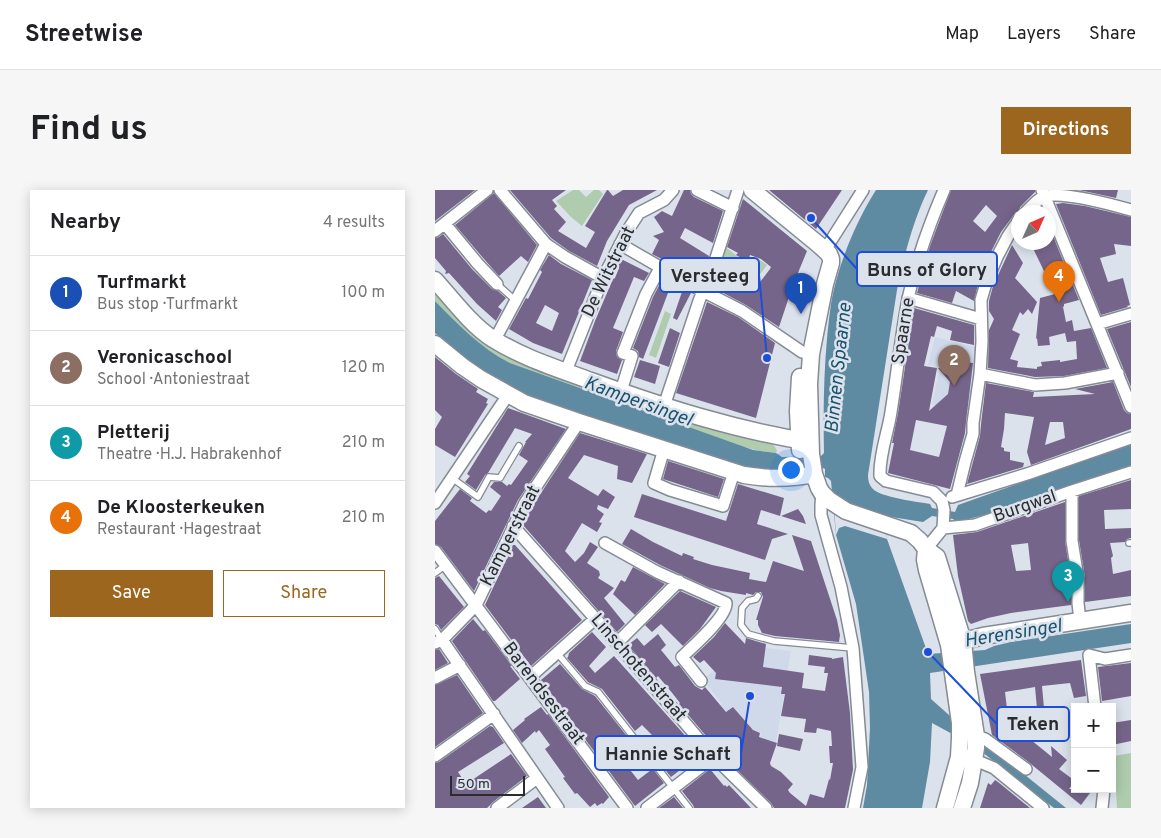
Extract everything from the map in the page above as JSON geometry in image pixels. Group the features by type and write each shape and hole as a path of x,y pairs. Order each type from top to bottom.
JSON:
{"street":[{"path":"435,232 487,190"},
{"path":"500,190 547,244 565,257 603,278"},
{"name":"De Witstraat","path":"566,371 603,278 626,232 639,213 665,200 673,190"},
{"path":"697,190 733,208"},
{"path":"664,406 738,190"},
{"path":"435,344 481,379 508,395 541,409 734,472 764,478 783,478 806,460 811,354 831,263 829,254 825,250 752,190"},
{"path":"863,190 825,250 802,352 798,411 811,493 815,500 904,530 915,536 926,549 937,557 957,655 969,739 970,783 962,808"},
{"name":"Spaarne","path":"943,514 933,492 886,481 881,476 880,470 884,442 891,416 909,298 926,234 944,190"},
{"path":"1043,193 1053,196 1079,198 1131,210"},
{"path":"1033,205 1043,193"},
{"path":"1043,193 1131,407"},
{"path":"445,224 497,284"},
{"path":"957,495 973,434 982,341 981,300 997,257 1011,233"},
{"path":"493,339 499,332 547,244"},
{"path":"620,244 660,268 742,311 802,352"},
{"path":"621,391 632,356 623,353 647,294 660,268"},
{"path":"435,280 480,329 493,339 528,357 664,406 734,427 806,460"},
{"path":"909,298 981,319"},
{"path":"1097,324 1131,314"},
{"path":"980,374 1035,385 1118,374"},
{"path":"435,503 508,395"},
{"name":"Kamperstraat","path":"438,642 476,605 525,503 579,422"},
{"name":"Burgwal","path":"926,549 943,514 957,495 1027,474 1131,438"},
{"path":"664,450 654,483 670,490 723,506 734,472"},
{"name":"Burgwal","path":"943,514 975,525 1131,472"},
{"path":"1071,491 1072,541 1078,578 1080,621"},
{"path":"831,505 821,516 841,587 853,648 862,767 855,808"},
{"name":"Linschotenstraat","path":"513,526 714,756 766,808"},
{"path":"605,543 657,572 726,603 727,607 716,624 682,657 701,681"},
{"name":"Barendsestraat","path":"435,551 627,808"},
{"path":"617,643 679,581"},
{"path":"957,655 983,636 1131,613"},
{"path":"530,676 595,619"},
{"path":"438,642 460,665 558,808"},
{"path":"1095,703 1089,655 1105,659 1131,655"},
{"path":"435,678 460,665"},
{"path":"435,756 494,714"},
{"path":"969,739 985,739 1026,769"},
{"path":"945,808 959,757 969,739"},
{"path":"969,739 994,768 1043,808"},
{"path":"647,808 714,756"},
{"path":"497,808 537,778"},
{"path":"1103,808 1104,793"}],"lane":[{"path":"497,284 516,301"},
{"path":"452,478 477,497 489,478 500,478 519,446"},
{"path":"435,573 446,565"},
{"path":"759,596 748,601 742,608 741,625 748,634 774,641 853,648"},
{"path":"435,629 438,642"},
{"path":"557,653 585,686 598,692 689,808"}],"shaded area":[{"path":"935,337 975,347 971,412 932,404 940,367 928,365"},
{"path":"742,645 791,651 776,742 760,737 761,733 754,731 733,706 703,732 698,726 722,704 703,680"}],"green space":[{"path":"573,190 579,190 586,197 594,190 599,190 603,194 582,226 556,201"},
{"path":"724,246 750,266 757,258 767,265 752,285 717,262"},
{"path":"435,292 513,358 605,395 654,412 735,436 736,433 766,440 777,451 776,453 743,447 510,363 479,343 461,327 435,301"},
{"path":"665,311 671,314 656,358 649,355"},
{"path":"1131,753 1131,808 1117,808 1116,756"}],"water":[{"name":"Binnen Spaarne","path":"876,190 928,190 909,239 897,290 868,475 873,489 891,497 930,504 932,508 955,512 958,505 1131,444 1131,468 1000,511 957,522 953,519 932,516 923,522 885,516 887,539 928,654 985,650 1011,642 1131,624 1131,643 930,673 931,699 1066,808 1054,808 982,752 932,723 930,762 922,808 863,808 867,785 870,728 869,692 856,604 836,535 831,481 825,477 825,469 782,468 778,472 753,469 539,401 490,376 465,359 435,333 435,301 479,343 510,363 753,450 776,453 782,457 821,456 824,453 825,360 831,304 848,245 861,216"}],"pier":[{"path":"833,493 844,503 885,516 887,539 845,526 839,528 836,535"}],"building":[{"path":"435,190 475,190 435,221"},
{"path":"510,190 566,190 552,200 557,206 554,209 566,222 558,231 586,248 595,232 585,226 607,190 613,196 623,190 657,190 629,205 607,241 597,266 569,251 551,238"},
{"path":"684,190 690,190 694,197 723,211 713,243 685,228 680,238 709,256 698,280 652,254 659,240 653,236 664,232 654,217 662,211 672,216"},
{"path":"769,190 842,190 816,229"},
{"path":"951,190 1035,190 1022,205 1011,205 1011,219 1001,232 990,254 979,280 974,301 956,291 952,303 917,293 930,246","holes":["986,205 997,216 985,232 973,221"]},
{"path":"1079,190 1118,190 1116,198"},
{"path":"494,193 537,245 528,262 521,256 499,276 455,225"},
{"path":"743,199 807,251 779,327 746,305 712,287 723,265 757,286 771,267 761,259 750,255 748,262 736,255 738,253 727,247"},
{"path":"1063,203 1131,217 1131,246 1114,244 1116,254 1100,258 1108,282 1123,278 1130,305 1128,307 1101,315 1056,204"},
{"path":"443,234 472,269 492,289 498,291 506,298 498,307 502,310 496,321 477,304 449,273 445,274 446,271 435,258 435,238"},
{"path":"1056,243 1079,300 1064,304 1066,322 1072,320 1074,331 1091,328 1107,368 1064,376 1035,377 988,368 989,330 994,319 989,311 989,301 993,286 1011,247 1011,250 1015,250 1023,263 1015,278 1037,302 1032,314 1028,309 1023,315 1020,312 1012,330 1020,334 1010,359 1018,361 1017,367 1037,369 1037,367 1042,366 1041,362 1060,360 1060,362 1077,359 1076,341 1067,342 1065,333 1049,337 1050,345 1038,346 1036,339 1040,298 1055,294 1034,250 1056,250"},
{"path":"549,255 561,264 592,280 562,354 533,343 509,329 526,298 528,299 542,272 540,270","holes":["545,305 559,313 552,331 536,323"]},
{"path":"621,259 649,273 644,281 634,277 613,328 623,332 616,351 617,357 622,360 617,374 580,361 595,321 615,278"},
{"path":"662,280 671,285 643,359 639,357 638,351 633,348 653,297"},
{"path":"683,289 691,293 677,320 673,318"},
{"path":"707,302 738,317 775,343 756,418 676,393"},
{"path":"914,308 974,325 974,345 950,340 952,331 937,326 934,337 931,336 924,366 937,368 929,411 948,394 950,382 938,368 952,370 953,361 973,363 965,433 950,489 888,473","holes":["916,420 947,426 939,457 910,450"]},
{"path":"1131,322 1131,387 1107,329"},
{"path":"670,328 680,333 669,367 658,363"},
{"path":"435,357 478,389 476,392 488,399 486,403 488,404 455,457 435,445 435,429 442,417 435,410"},
{"path":"640,360 660,366 655,384 634,377"},
{"path":"1113,382 1124,410 1131,414 1131,429 1031,465 1027,452 1034,417 1005,413 1001,447 1004,448 1004,451 1010,452 1010,460 1024,463 1023,467 967,484 980,436 986,383 1034,392 1033,397 1095,394 1075,389","holes":["1050,422 1063,422 1065,438 1045,445"]},
{"path":"508,408 566,429 518,500 474,591 441,547 435,544 435,521 460,489 472,498 470,501 486,513 489,510 491,511 501,496 490,487 494,482 502,482 507,486 511,485 528,461 519,455 525,442 532,434 515,428 476,490 465,482 470,476 467,474"},
{"path":"580,433 647,454 632,483 617,479 618,466 584,455 568,478 598,496 603,489 615,497 608,509 598,505 597,509 604,514 599,522 602,523 597,532 582,523 565,551 575,562 584,553 590,542 598,547 587,563 599,571 600,575 598,578 614,588 604,598 625,624 617,632 523,525 532,507"},
{"path":"668,461 724,479 718,497 663,479"},
{"path":"1131,480 1131,509 1104,510 1105,529 1131,528 1131,538 1125,542 1110,543 1113,556 1111,558 1113,574 1131,570 1131,596 1085,602 1085,577 1079,540 1079,496"},
{"path":"738,484 784,498 780,516 761,510 757,524 788,534 772,539 765,560 634,517 642,494 726,521"},
{"path":"1065,502 1065,541 1071,579 1071,605 1011,613 971,624 968,621 958,576 953,535 977,532","holes":["1028,543 1031,570 1016,571 1011,545"]},
{"path":"798,509 806,524 781,516"},
{"path":"631,529 682,556 683,553 694,557 693,559 712,565 750,573 749,579 766,582 773,561 804,571 792,535 811,541 837,620 840,635 839,642 762,633 758,620 756,620 763,597 761,592 756,592 753,595 746,593 746,595 721,591 710,588 660,565 622,544"},
{"path":"513,545 582,620 531,666 485,605"},
{"path":"633,567 665,584 635,615 613,594 621,580 625,582"},
{"path":"439,576 464,607 441,630 435,624 435,578"},
{"path":"680,591 716,607 700,629 683,646 661,624 652,632 645,625"},
{"path":"473,619 483,631 485,630 520,679 495,701 493,701 452,641"},
{"path":"725,623 745,644 746,638 766,644 763,667 804,673 802,688 825,691 828,673 824,673 825,667 808,665 809,655 832,659 843,657 850,713 853,770 845,808 774,808 723,756 658,676 656,678 628,645 637,638 644,646 658,634 666,645 661,650 675,667 679,665 695,686 702,690 705,687 726,712 733,707 753,730 760,733 759,737 777,743 770,763 771,766 781,772 793,784 788,790 790,793 806,806 810,794 824,798 833,763 830,763 829,746 832,746 831,731 817,728 816,733 804,732 806,719 781,716 785,694 781,694 782,687 715,679 716,673 704,660 700,663 693,657 714,637"},
{"path":"592,632 606,647 589,666 595,673 614,656 690,741 700,755 671,777 648,749 657,740 642,725 635,731 602,689 588,682 567,658 569,653"},
{"path":"439,649 448,663 435,670 435,650"},
{"path":"1081,660 1086,696 1074,698 1070,683 1042,686 1044,708 1037,709 1035,687 1005,692 1011,726 1014,726 1052,757 1051,746 1067,760 1059,769 1071,778 1069,789 1071,789 1071,793 1090,793 1081,805 992,735 980,674"},
{"path":"1131,663 1131,696 1102,701 1098,667"},
{"path":"560,664 582,689 595,696 634,745 620,757 638,780 651,770 642,755 664,783 635,806 541,680"},
{"path":"457,675 483,713 435,747 435,685"},
{"path":"541,707 609,797 603,804 597,806 595,803 590,807 577,793 575,794 545,749 550,745 539,730 536,733 535,731 522,743 513,730 524,719"},
{"path":"1131,720 1131,741 1116,744 1116,722"},
{"path":"490,726 493,727 504,743 458,772 466,784 511,754 527,776 487,808 435,808 435,763"},
{"path":"779,734 803,739 800,751 777,746"},
{"path":"710,769 724,786 727,787 729,785 751,808 694,808 682,791"},
{"path":"995,780 1030,808 980,808 988,783 991,785"},
{"path":"538,797 546,808 522,808"},
{"path":"674,797 683,808 659,808"}],"place":[{"name":"Buns of Glory","path":"811,218"},
{"name":"De Kloosterkeuken","path":"1059,302"},
{"name":"Turfmarkt","path":"801,314"},
{"name":"Versteeg","path":"767,358"},
{"name":"Veronicaschool","path":"954,386"},
{"name":"Pletterij","path":"1068,602"},
{"name":"Teken","path":"928,652"},
{"name":"Hannie Schaft","path":"750,696"}],"water label":[{"name":"Kampersingel","path":"638,402"},
{"name":"Herensingel","path":"1013,634"}]}
